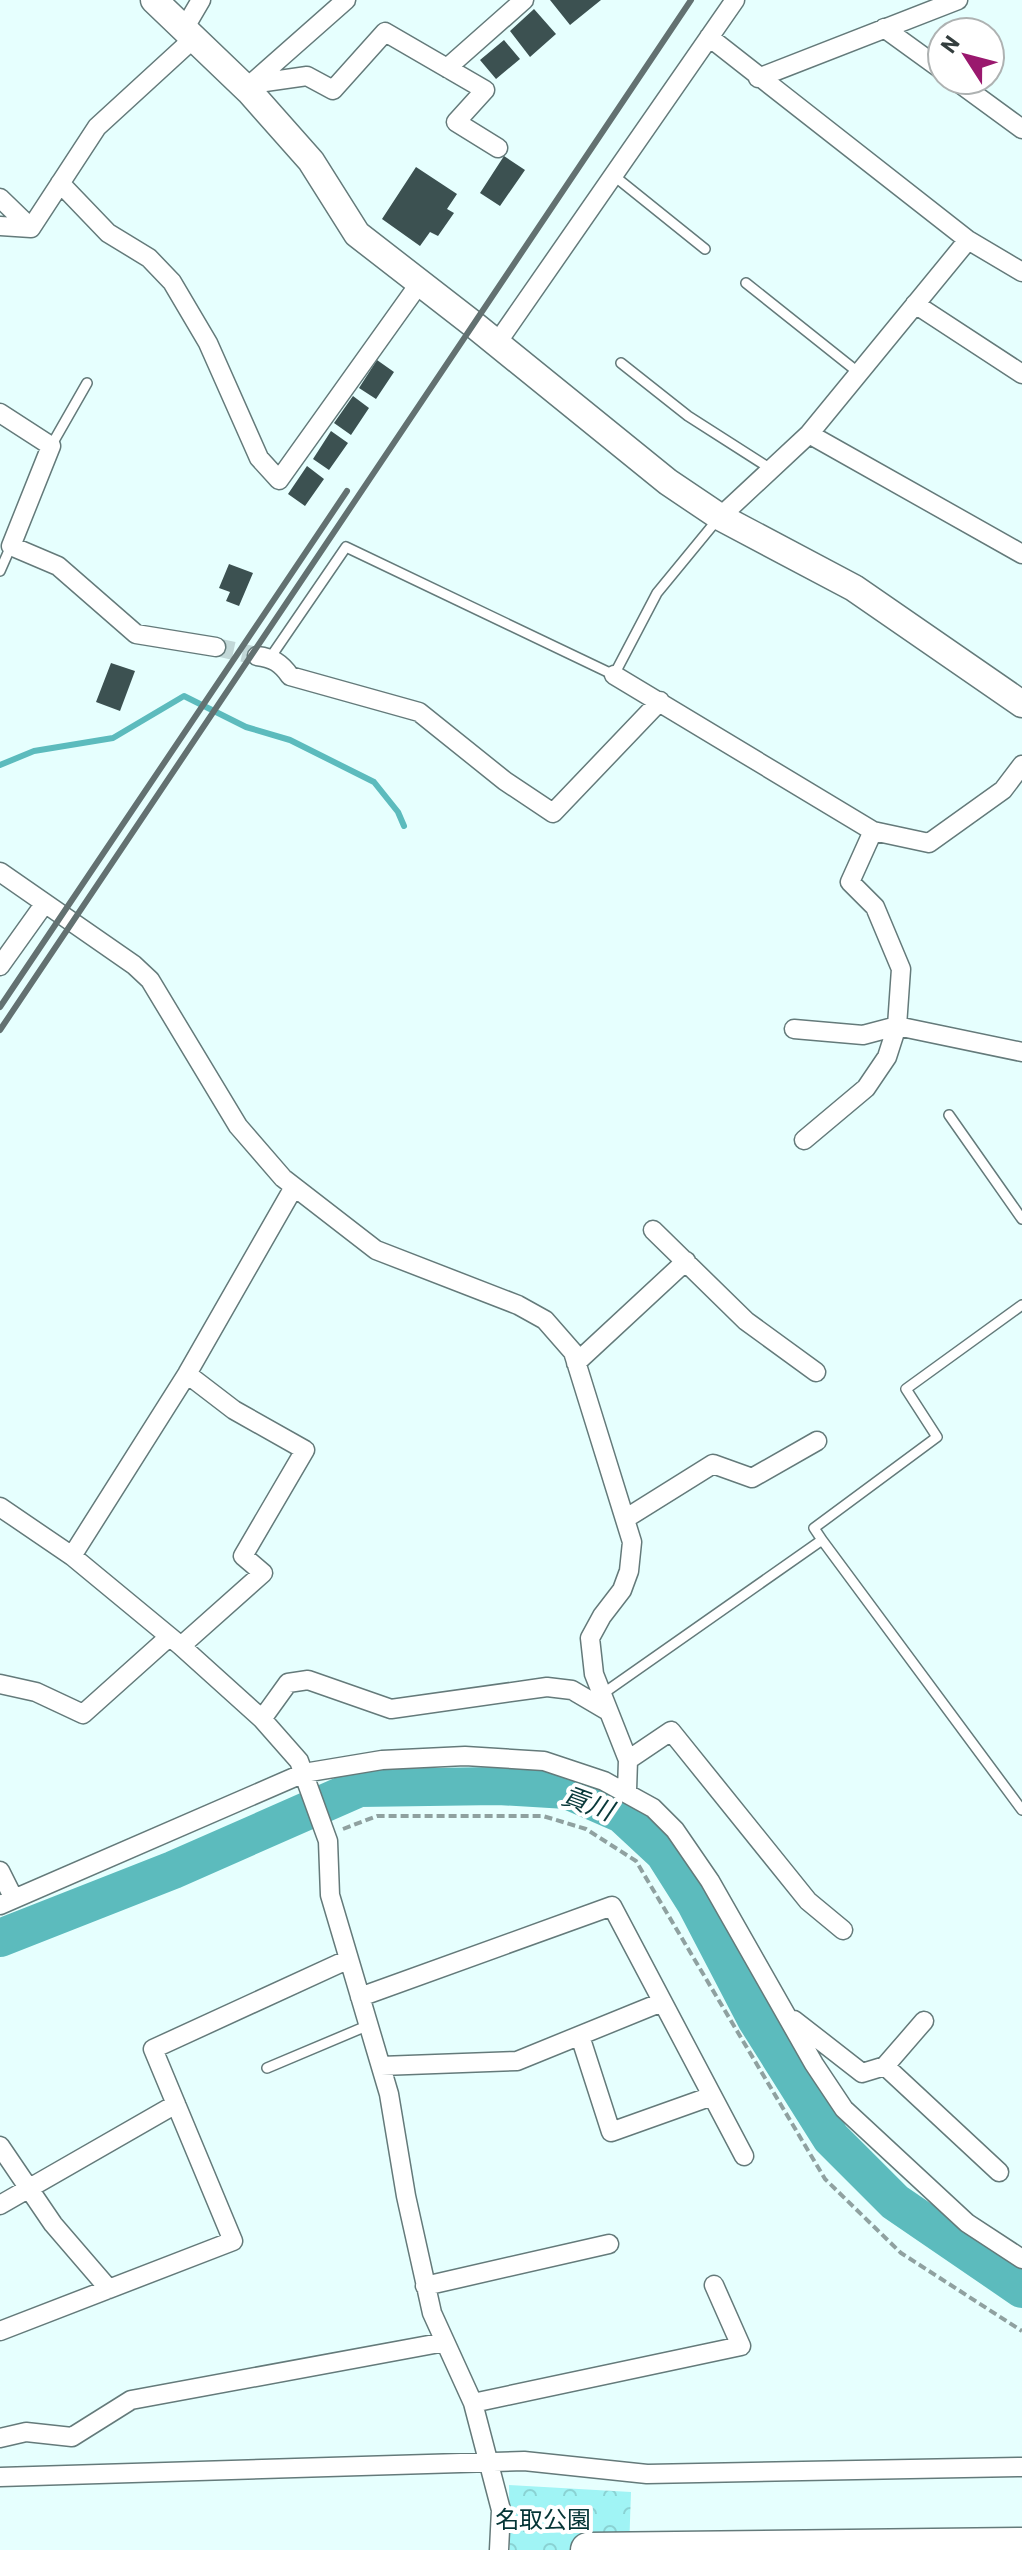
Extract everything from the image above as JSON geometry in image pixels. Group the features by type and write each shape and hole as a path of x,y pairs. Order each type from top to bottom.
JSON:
{"highway":[{"path":"588,2550 1022,2545"}],"street":[{"path":"154,0 250,88 311,161 357,234 668,482 720,517 854,588 1022,704"},
{"path":"31,228 97,127 189,34 201,0"},
{"path":"250,88 346,0"},
{"path":"447,68 524,0"},
{"path":"497,343 735,0"},
{"path":"758,78 958,0"},
{"path":"884,28 926,58"},
{"path":"250,88 307,76 333,90 385,32 485,90 456,122 498,148"},
{"path":"709,37 968,240 1022,272"},
{"path":"977,96 1022,129"},
{"path":"60,183 108,233 149,258 172,282 208,343 259,458 279,480 419,284"},
{"path":"0,198 31,228"},
{"path":"0,226 31,228"},
{"path":"720,517 809,434 968,240"},
{"path":"915,304 1022,374"},
{"path":"0,413 51,446 11,546 58,566 136,634 216,647"},
{"path":"809,434 1022,554"},
{"path":"264,657 282,665 290,676 419,712 505,781 553,813 660,701"},
{"path":"614,675 873,831 929,843 1016,787 1022,765"},
{"path":"804,1140 866,1088 887,1057 897,1026 901,969 875,907 850,882 873,831"},
{"path":"0,872 134,965 150,980 238,1126 283,1178 376,1250 518,1305 545,1320 573,1352 632,1542 629,1571 622,1590 590,1638 594,1674 628,1760 627,1791"},
{"path":"0,966 45,903"},
{"path":"794,1029 863,1035 897,1026 1022,1052"},
{"path":"72,1556 187,1374 294,1187"},
{"path":"653,1230 746,1321 816,1372"},
{"path":"576,1363 686,1261"},
{"path":"0,1684 36,1692 83,1714 263,1573 243,1556 305,1450 234,1410 187,1374"},
{"path":"625,1519 713,1464 752,1478 817,1441"},
{"path":"0,1507 72,1556 175,1641 262,1719 299,1761 323,1826 330,1895 389,2094 406,2196 432,2313 473,2403 501,2510 499,2550"},
{"path":"262,1719 288,1683 308,1680 391,1709 547,1687 572,1690 603,1702"},
{"path":"628,1760 671,1731 808,1901 843,1930"},
{"path":"0,1871 7,1902 306,1778 382,1760 465,1756 544,1761 604,1781 653,1808 675,1830 710,1881 814,2064 844,2109 967,2223 1022,2259"},
{"path":"360,1997 612,1906 744,2156"},
{"path":"0,2331 233,2241 153,2049 349,1959"},
{"path":"381,2066 517,2061 662,2002"},
{"path":"785,2013 862,2073 885,2066 924,2021"},
{"path":"580,2036 611,2132 712,2096"},
{"path":"885,2066 999,2172"},
{"path":"0,2205 176,2104"},
{"path":"0,2146 53,2224 109,2289"},
{"path":"425,2286 609,2244"},
{"path":"473,2403 741,2346 714,2285"},
{"path":"0,2438 26,2432 72,2437 131,2400 445,2342"},
{"path":"0,2477 524,2461 647,2474 1022,2467"}],"lane":[{"path":"613,175 705,249"},
{"path":"746,283 859,373"},
{"path":"621,363 688,416 771,469"},
{"path":"51,446 87,383"},
{"path":"264,657 346,547 614,675 657,593 720,517"},
{"path":"0,571 11,546"},
{"path":"949,1115 1022,1219"},
{"path":"1022,1305 906,1389 937,1437 814,1528 1022,1810"},
{"path":"603,1702 822,1540"},
{"path":"267,2068 369,2025"}],"path":[{"path":"323,1826 377,1816 543,1816 586,1829 636,1861 825,2179 901,2253 1022,2331"}],"green space":[{"name":"名取公園","path":"509,2485 631,2492 629,2550 510,2550"}],"building":[{"path":"550,0 601,0 570,25"},
{"path":"534,9 556,34 530,57 510,31"},
{"path":"504,40 520,59 496,79 480,60"},
{"path":"504,156 525,170 500,206 480,193"},
{"path":"416,167 457,194 447,209 454,213 438,236 430,232 420,246 382,219"},
{"path":"377,360 394,372 376,399 359,388"},
{"path":"353,396 369,408 351,435 334,423"},
{"path":"331,431 348,443 329,470 313,459"},
{"path":"307,466 324,479 305,506 288,494"},
{"path":"229,564 253,573 239,606 226,601 230,592 219,588"},
{"path":"111,663 135,671 120,711 96,702"}],"waterway":[{"path":"0,765 34,751 113,738 184,696 246,727 290,740 374,782 398,812 404,826"},
{"name":"貢川","path":"0,1938 173,1870 359,1788 498,1786 567,1790 622,1814 664,1853 695,1902 756,2019 831,2138 895,2202 1022,2289"}],"tunnel":[{"path":"216,647 257,656"}],"railway":[{"path":"0,1030 691,0"},
{"path":"0,1007 347,491"}]}
